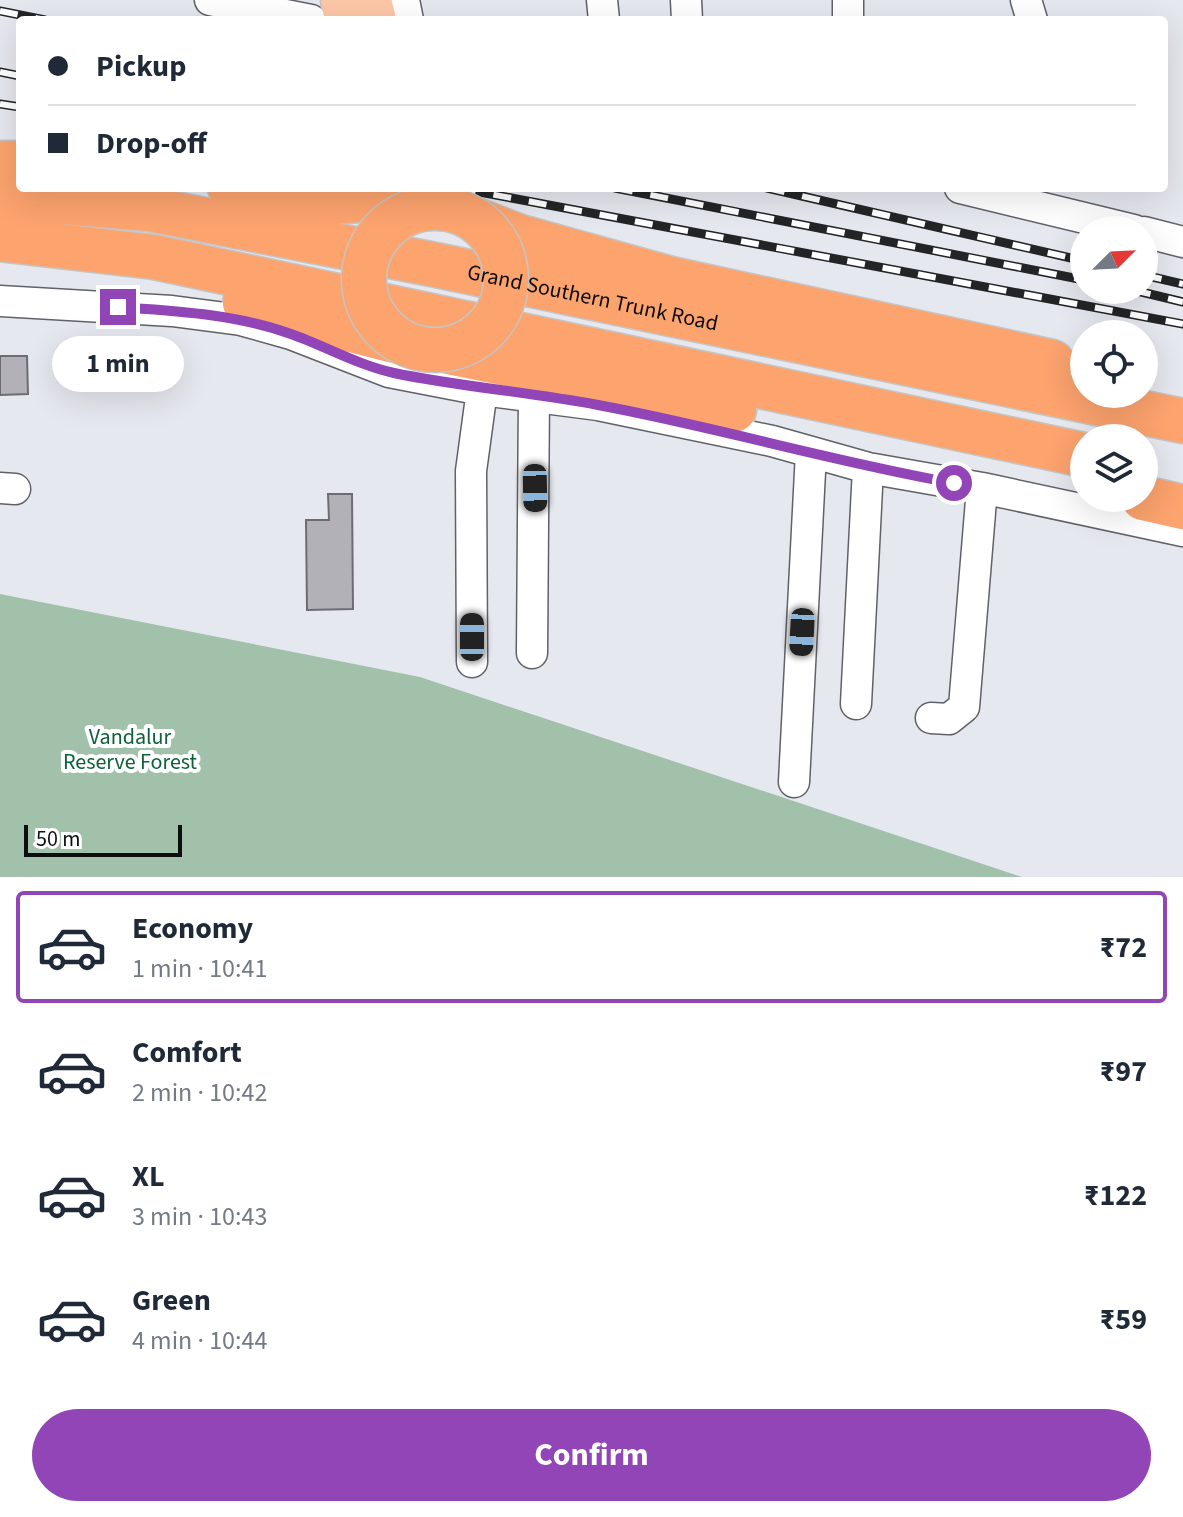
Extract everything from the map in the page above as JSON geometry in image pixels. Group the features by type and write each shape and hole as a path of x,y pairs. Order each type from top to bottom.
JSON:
{"highway":[{"path":"254,192 319,203 406,200 457,210 520,237 671,279 1070,366"},
{"name":"Grand Southern Trunk Road","path":"0,197 149,209 436,265 1183,421"},
{"path":"406,200 377,236 366,258 363,282 369,307 382,328 1070,482"},
{"path":"0,239 154,257 460,346 479,335 494,319 504,299 506,277 502,255 492,236 476,220"},
{"path":"422,335 436,265"},
{"path":"0,269 63,272 235,300 1070,452"},
{"path":"1158,385 1183,391"},
{"path":"1158,470 1183,476"},
{"path":"1158,501 1183,507"}],"street":[{"path":"210,0 293,16"},
{"path":"984,192 1079,216"},
{"path":"1158,236 1183,242"},
{"path":"0,301 172,311 241,320 291,334 389,372 482,390 534,394 811,452 868,468 982,488 1183,531"},
{"path":"472,662 471,471 482,390"},
{"path":"532,653 536,519 534,394"},
{"path":"794,782 811,452"},
{"path":"856,704 868,468"},
{"path":"931,718 949,719 964,707 982,488"}],"green space":[{"name":"Vandalur Reserve Forest","path":"0,594 420,677 1022,877 0,877"}],"building":[{"path":"0,356 27,356 28,394 0,395"},
{"path":"328,494 352,494 353,609 307,610 306,520 329,520"}],"railway":[{"path":"0,11 25,16"},
{"path":"0,72 16,75"},
{"path":"0,104 16,106"},
{"path":"479,192 1183,324"},
{"path":"635,192 1070,277"},
{"path":"784,192 1070,258"},
{"path":"1158,278 1183,284"},
{"path":"1158,296 1183,302"}],"route":[{"path":"118,307 241,320 291,334 389,372 482,390 534,394 598,405 772,441 868,468 954,483"}]}
